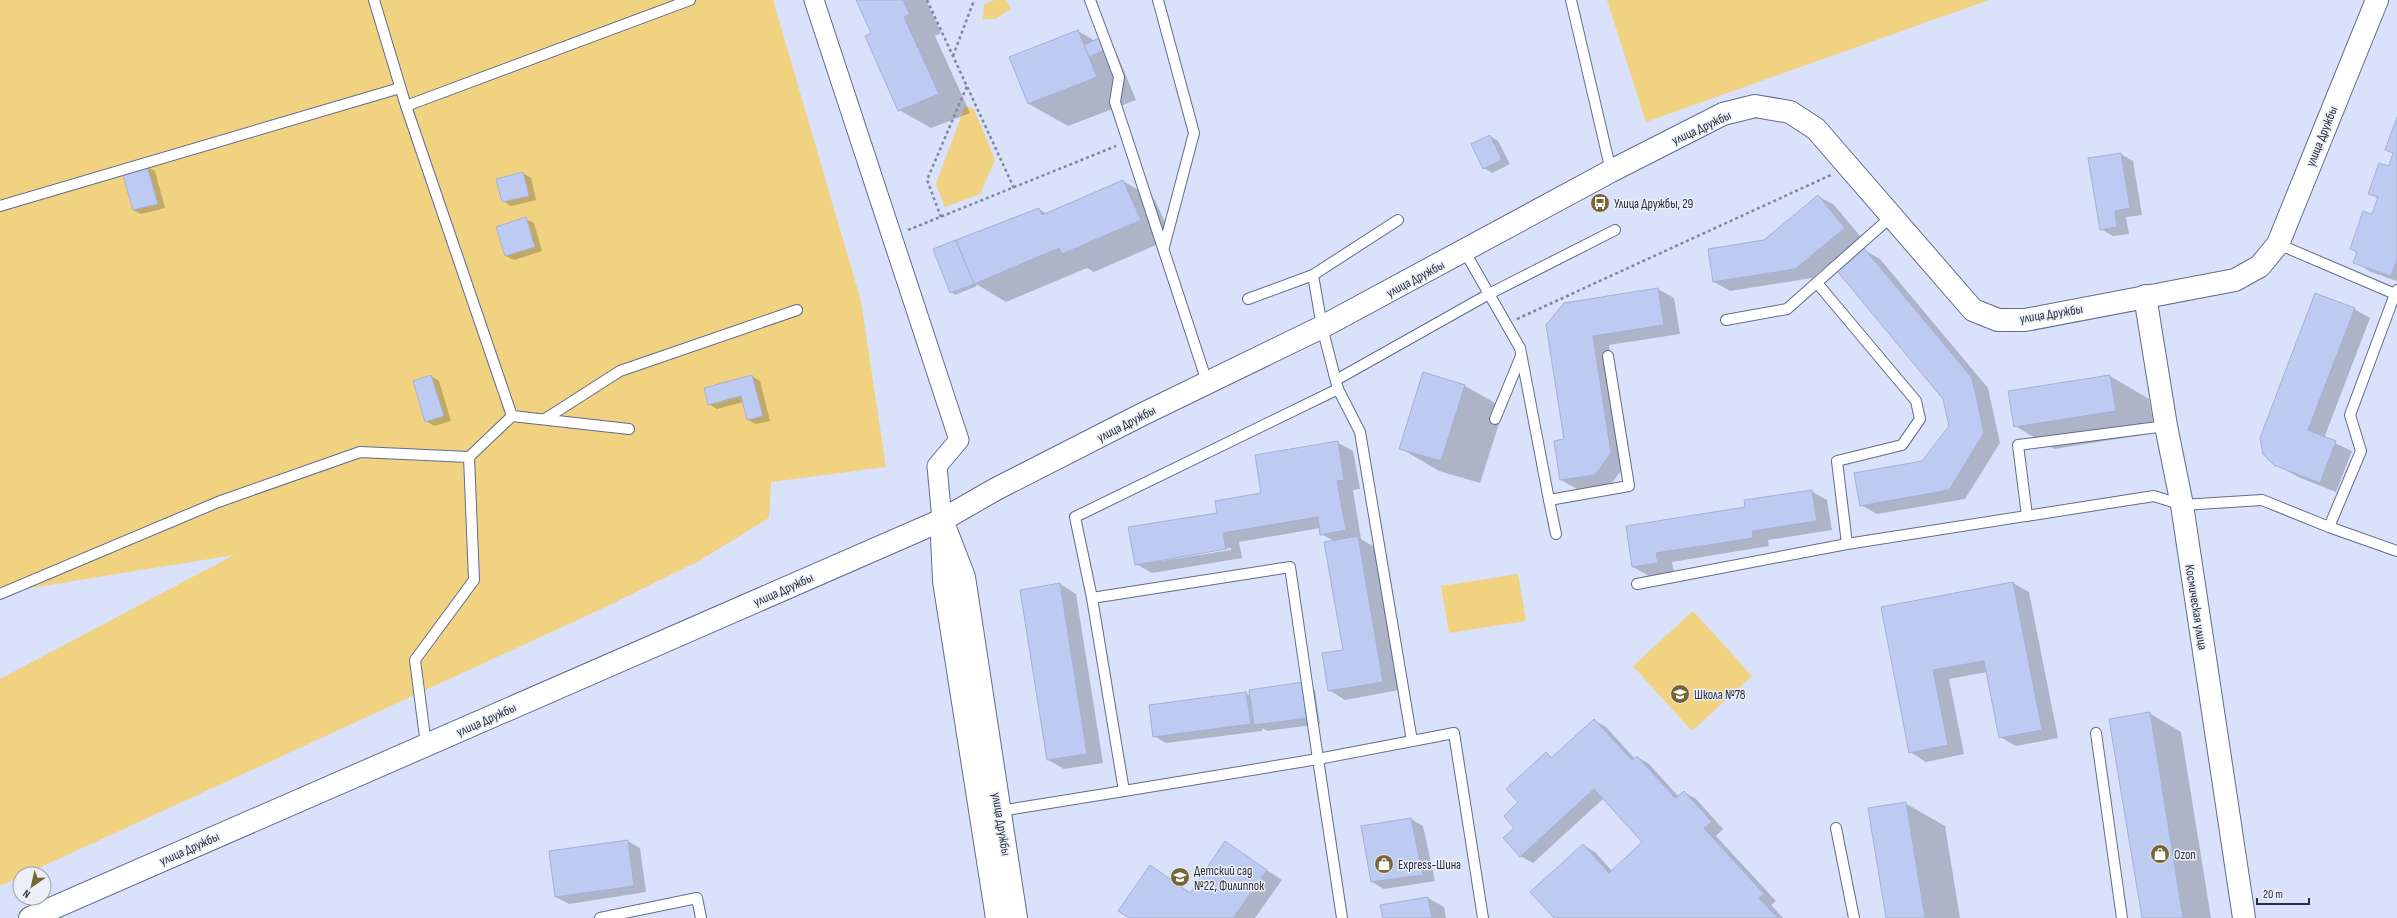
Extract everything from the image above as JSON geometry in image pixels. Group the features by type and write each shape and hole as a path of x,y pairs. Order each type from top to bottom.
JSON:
{"street":[{"path":"814,0 959,440 937,466 942,520"},
{"name":"улица Дружбы","path":"30,918 942,520 996,489 1207,382 1322,327 1465,252 1611,171 1723,114 1755,106 1790,112 1816,129 1973,310 1998,320 2025,320 2235,280 2260,266 2278,244 2377,0"},
{"name":"Космическая улица","path":"2145,296 2166,426 2182,505 2244,918"},
{"name":"улица Дружбы","path":"942,520 964,577 1016,918"},
{"name":"улица Дружбы","path":"942,520 944,581 997,918"}],"lane":[{"path":"374,0 400,88 512,416"},
{"path":"406,106 690,0"},
{"path":"1090,0 1119,77 1115,102 1164,247 1207,382"},
{"path":"1158,0 1194,133 1164,247"},
{"path":"1571,0 1611,171"},
{"path":"0,206 400,88"},
{"path":"1726,320 1787,309 1892,216"},
{"path":"1248,299 1313,275 1398,220"},
{"path":"1124,791 1092,598 1075,517 1337,385 1489,294 1615,230"},
{"path":"2278,244 2396,292 2350,415 2361,451 2329,527"},
{"path":"1465,252 1520,348 1556,534"},
{"path":"1313,275 1322,327 1337,385 1360,432 1412,741"},
{"path":"1817,283 1916,400 1920,419 1902,445 1837,460 1847,544"},
{"path":"545,419 620,371 796,310"},
{"path":"1495,419 1521,356"},
{"path":"1549,500 1629,486 1608,356"},
{"path":"0,594 218,502 360,452 469,457 512,416 629,429"},
{"path":"2027,516 2018,445 2166,426"},
{"path":"426,745 415,660 474,580 469,457"},
{"path":"1637,584 1847,544 2154,496 2182,505 2262,500 2329,527 2397,551"},
{"path":"1092,598 1290,567 1342,918"},
{"path":"1000,811 1318,759 1454,733 1482,918"},
{"path":"2096,733 2122,918"},
{"path":"1836,828 1854,918"},
{"path":"600,918 697,898 701,918"}],"path":[{"path":"927,0 1014,188"},
{"path":"953,56 973,3 972,0"},
{"path":"941,217 927,180 967,86"},
{"path":"891,237 1128,142"},
{"path":"1506,324 1836,173"}],"shaded area":[{"path":"0,0 773,0 861,301 886,467 771,482 769,518 699,561 597,611 43,866 12,866 12,881 0,886 0,679 234,555 0,593"},
{"path":"994,0 1006,0 1011,9 995,19 983,19 984,4"},
{"path":"1607,0 1989,0 1646,122"},
{"path":"965,106 974,109 995,160 980,194 945,207 936,184"},
{"path":"1518,574 1526,621 1449,633 1441,586"},
{"path":"1693,611 1752,676 1692,731 1633,666"}],"building":[{"path":"856,0 903,0 910,14 904,17 939,94 898,111 865,36 871,33"},
{"path":"1078,30 1097,77 1028,104 1009,57"},
{"path":"1099,38 1104,50 1089,57 1084,45"},
{"path":"2397,117 2397,259 2391,276 2353,263 2357,252 2350,249 2363,211 2372,214 2378,197 2368,194 2379,163 2389,166 2393,153 2385,150"},
{"path":"1490,135 1502,160 1483,169 1471,144"},
{"path":"2121,153 2130,208 2115,211 2117,227 2100,230 2088,158"},
{"path":"147,166 158,204 133,210 122,172"},
{"path":"523,172 529,196 502,202 496,179"},
{"path":"1123,180 1141,220 1062,254 1059,248 974,284 956,240 1039,208 1042,215"},
{"path":"1818,195 1845,228 1795,269 1713,282 1708,249 1764,240"},
{"path":"526,217 535,247 505,256 496,227"},
{"path":"956,240 974,284 950,293 933,249"},
{"path":"1864,248 1972,378 1984,433 1949,490 1860,506 1854,473 1922,461 1949,426 1943,399 1837,271"},
{"path":"1658,288 1664,325 1593,336 1611,453 1595,475 1560,480 1554,441 1564,439 1546,325 1564,303"},
{"path":"2315,293 2355,308 2308,430 2336,441 2320,483 2274,465 2263,454 2260,438"},
{"path":"1423,372 1465,385 1441,461 1399,449"},
{"path":"431,375 444,416 425,422 413,381"},
{"path":"752,375 763,416 747,420 741,396 708,405 704,388"},
{"path":"2110,375 2116,411 2014,427 2008,391"},
{"path":"1338,441 1344,480 1337,481 1346,530 1320,535 1318,517 1223,533 1226,549 1135,565 1128,527 1217,513 1215,501 1261,493 1255,455"},
{"path":"1812,490 1817,521 1752,531 1753,538 1656,553 1658,563 1632,567 1626,526 1745,507 1744,500"},
{"path":"1358,536 1383,682 1328,691 1322,653 1343,650 1324,542"},
{"path":"2013,582 2042,730 1999,738 1984,661 1933,670 1948,745 1909,753 1881,607"},
{"path":"1060,583 1087,754 1047,760 1020,590"},
{"path":"1303,682 1308,718 1254,725 1249,690"},
{"path":"1246,692 1251,724 1153,737 1149,705"},
{"path":"2150,712 2183,918 2142,918 2109,719"},
{"path":"1594,719 1632,760 1637,756 1675,798 1684,791 1712,822 1704,828 1764,894 1759,898 1778,918 1554,918 1530,892 1583,844 1609,873 1642,842 1594,789 1520,857 1503,838 1514,828 1504,816 1518,802 1506,789 1546,752 1551,758"},
{"path":"1906,802 1925,918 1886,918 1868,808"},
{"path":"1411,818 1423,875 1371,882 1361,826"},
{"path":"628,840 634,886 555,897 549,851"},
{"path":"1225,841 1267,870 1233,918 1129,918 1118,911 1150,865 1190,893"},
{"path":"1428,897 1432,918 1383,918 1380,905"}],"place":[{"name":"Улица Дружбы, 29","path":"1600,203"},
{"name":"Школа №78","path":"1680,694"},
{"name":"Ozon","path":"2160,854"},
{"name":"Express-Шина","path":"1384,864"},
{"name":"Детский сад №22, Филиппок","path":"1180,877"}]}
